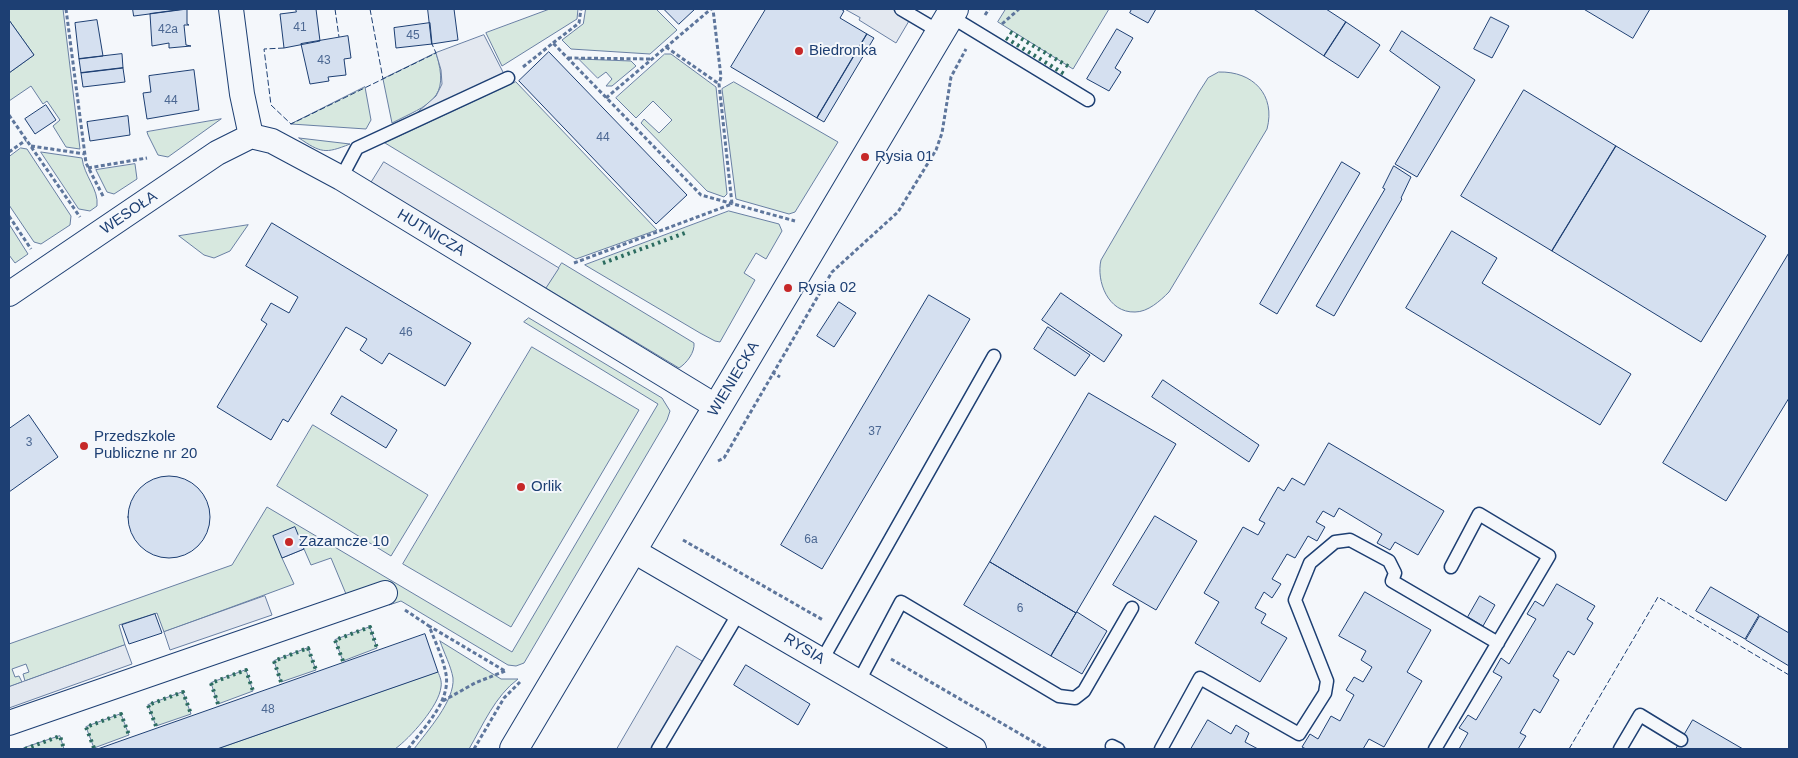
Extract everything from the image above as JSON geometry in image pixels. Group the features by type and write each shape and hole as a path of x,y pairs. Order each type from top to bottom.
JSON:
{"street":[{"path":"231,9 242,94 251,136"},
{"name":"WIENIECKA","path":"514,749 948,19"},
{"name":"HUTNICZA","path":"251,136 272,141 341,178 717,407"},
{"name":"WESOŁA","path":"9,294 217,153 251,136"},
{"name":"RYSIA","path":"632,550 740,611 974,749"},
{"path":"9,723 385,593"}],"lane":[{"path":"901,9 948,19 976,32 1088,100"},
{"path":"341,178 357,148 508,78"},
{"path":"822,660 994,356"},
{"path":"1435,749 1549,556 1479,514 1451,567"},
{"path":"1161,749 1200,678 1299,734 1325,693 1327,681 1295,600 1310,563 1335,542 1350,540 1389,561 1395,572 1392,581 1498,643"},
{"path":"859,681 901,602 1059,696 1075,698 1084,691 1132,608"},
{"path":"658,749 740,611"},
{"path":"1620,749 1640,715 1681,740"}],"path":[{"path":"66,9 88,168 119,219"},
{"path":"508,78 579,23 581,9"},
{"path":"606,98 712,9"},
{"path":"712,9 721,77 719,84 732,204"},
{"path":"715,460 720,461 724,458 832,272 898,212 936,150 942,133 951,77 989,9"},
{"path":"997,29 1019,9"},
{"path":"553,43 701,196 796,221"},
{"path":"666,47 719,84"},
{"path":"567,58 652,59"},
{"path":"9,115 85,223"},
{"path":"9,152 26,140"},
{"path":"31,146 85,154"},
{"path":"88,168 147,158"},
{"path":"574,263 732,204"},
{"path":"9,216 36,256"},
{"path":"405,610 505,671 475,683 442,702"},
{"path":"408,749 442,702 446,690 446,674 429,626"}],"shaded area":[{"path":"9,9 63,9 80,149 66,147 53,126 60,120 47,101 43,104 31,86 9,101 9,73 34,55 9,20"},
{"path":"550,9 578,9 577,19 502,66 486,33"},
{"path":"586,9 656,9 677,30 650,54 571,49 562,40 583,24"},
{"path":"845,9 916,9 896,43"},
{"path":"1006,9 1109,9 1073,69 998,22"},
{"path":"484,35 504,74 411,118 436,96 442,84 441,70 436,53"},
{"path":"436,53 441,81 434,98 417,111 392,123 383,79"},
{"path":"665,54 671,54 716,87 727,194 724,197 707,191 641,123 644,119 659,133 672,120 653,101 636,118 616,98"},
{"path":"579,59 631,61 636,66 612,86 606,86 612,79 606,72 598,78"},
{"path":"1219,72 1242,76 1259,87 1265,96 1268,106 1267,129 1169,292 1145,310 1140,312 1126,311 1111,302 1102,286 1100,277 1101,260 1199,92 1208,78"},
{"path":"516,82 657,230 576,259 385,143"},
{"path":"734,82 838,142 795,212 789,214 736,199 722,89"},
{"path":"365,87 371,120 366,129 291,124"},
{"path":"221,119 168,157 158,155 147,132"},
{"path":"299,138 350,144 335,149 323,150 313,147"},
{"path":"21,148 27,149 71,216 70,225 41,244 34,242 9,205 9,157"},
{"path":"41,152 82,158 85,171 96,194 97,206 90,211 79,209"},
{"path":"384,162 559,268 546,288 371,183"},
{"path":"135,164 137,179 114,194 107,192 96,170"},
{"path":"729,211 779,224 782,231 766,259 756,253 744,273 755,280 720,342 700,333 585,265"},
{"path":"9,224 28,254 15,263 9,255"},
{"path":"248,225 230,251 214,258 204,255 179,236"},
{"path":"562,263 694,343 692,354 688,360 679,368 546,288"},
{"path":"529,318 662,398 670,411 667,420 524,663 516,666 508,665 401,601 389,605 381,582 346,594 331,558 311,565 304,549 282,558 294,584 164,632 157,613 119,625 125,645 25,681 23,674 29,672 26,664 12,669 15,677 19,676 22,682 9,687 9,644 232,565 267,507 512,652 658,404 524,322"},
{"name":"Orlik","path":"532,347 639,410 511,627 403,564"},
{"path":"313,425 428,495 391,556 277,486"},
{"path":"265,596 272,615 170,650 164,632"},
{"path":"370,627 377,648 343,661 335,640"},
{"path":"440,641 501,679 518,679 496,702 469,749 414,749 439,715 450,696 453,678"},
{"path":"125,645 132,664 9,708 9,687"},
{"path":"677,646 707,664 658,749 617,749"},
{"path":"308,648 316,670 281,682 274,661"},
{"path":"246,670 253,691 218,704 211,683"},
{"path":"438,672 441,679 439,695 430,712 416,730 395,749 217,749"},
{"path":"183,692 191,714 156,726 148,705"},
{"path":"121,714 129,735 94,748 86,727"},
{"path":"60,736 64,749 24,748"}],"building":[{"path":"133,9 187,9 134,16"},
{"path":"187,9 187,24 189,25 184,25 186,45 191,46 169,48 169,43 152,46 150,14"},
{"path":"296,9 316,9 320,41 284,48 280,14 296,12"},
{"path":"428,9 454,9 458,40 432,44"},
{"path":"664,9 695,9 679,24"},
{"name":"Biedronka","path":"766,9 841,9 844,11 840,18 867,34 817,118 731,67"},
{"path":"1132,9 1156,9 1148,23 1130,13"},
{"path":"1256,9 1326,9 1346,22 1324,56"},
{"path":"1584,9 1650,9 1633,38"},
{"path":"1491,17 1509,26 1492,58 1474,49"},
{"path":"9,20 34,55 9,73"},
{"path":"97,20 103,56 79,59 75,23"},
{"path":"1346,22 1380,45 1358,78 1324,56"},
{"path":"430,23 432,44 396,48 394,28"},
{"path":"1117,29 1133,38 1115,68 1121,72 1109,91 1087,79"},
{"path":"1402,31 1475,80 1417,177 1395,164 1440,87 1390,51"},
{"path":"867,34 874,38 824,122 817,118"},
{"path":"348,36 351,58 344,59 346,75 328,77 329,81 310,84 301,44"},
{"path":"549,52 687,195 656,224 519,81"},
{"path":"122,54 123,68 81,73 79,59"},
{"path":"123,68 125,82 83,87 81,73"},
{"path":"194,70 199,110 147,119 143,93 151,92 149,76"},
{"path":"1524,90 1616,146 1552,251 1461,196"},
{"path":"46,105 56,120 35,134 25,119"},
{"path":"128,116 130,135 90,141 87,122"},
{"path":"1616,146 1766,236 1701,342 1552,251"},
{"path":"1342,162 1360,173 1277,314 1260,304"},
{"path":"1394,166 1411,177 1402,199 1334,316 1316,306 1385,189 1383,188"},
{"path":"272,223 471,343 445,386 389,353 382,364 360,350 367,339 346,327 288,422 283,419 271,440 217,407 267,324 261,320 271,303 289,313 298,297 246,266"},
{"path":"1452,231 1497,258 1482,283 1631,374 1600,425 1406,308"},
{"path":"1789,253 1789,398 1726,501 1663,463"},
{"path":"1061,293 1122,335 1104,362 1042,320"},
{"path":"929,295 970,319 822,569 781,545"},
{"path":"839,302 856,313 834,347 817,336"},
{"path":"1048,327 1090,355 1075,376 1034,349"},
{"path":"1163,380 1259,445 1249,462 1152,397"},
{"path":"1089,393 1176,444 1076,613 990,562"},
{"path":"342,396 397,430 386,448 331,414"},
{"path":"29,415 58,457 9,492 9,429"},
{"path":"1329,443 1444,511 1418,555 1395,542 1390,550 1377,543 1382,534 1339,508 1334,517 1323,511 1316,522 1325,527 1317,541 1308,536 1295,558 1287,554 1272,579 1281,584 1272,598 1264,592 1255,608 1266,614 1261,623 1287,638 1260,682 1195,643 1219,602 1204,593 1243,527 1258,535 1265,523 1259,520 1278,487 1284,491 1292,478 1304,485"},
{"path":"169,476 185,479 198,488 207,501 210,517 207,533 198,546 185,555 169,558 153,555 140,546 131,533 128,517 131,501 140,488 153,479"},
{"path":"1155,516 1197,541 1156,610 1113,585"},
{"name":"Zazamcze 10","path":"295,527 304,549 282,558 273,536"},
{"path":"990,562 1076,613 1051,656 964,605"},
{"path":"1557,584 1595,606 1587,619 1593,623 1574,655 1568,651 1553,676 1559,680 1540,713 1534,709 1520,733 1526,736 1518,749 1459,749 1468,733 1459,728 1468,715 1476,720 1502,677 1493,672 1501,658 1509,664 1536,619 1527,614 1535,601 1543,606"},
{"path":"1711,587 1759,615 1745,639 1696,611"},
{"path":"1365,592 1431,630 1407,672 1422,681 1384,747 1369,739 1363,749 1306,749 1302,747 1310,734 1318,739 1331,716 1340,721 1354,695 1346,690 1354,677 1363,682 1372,667 1361,660 1366,651 1339,636"},
{"path":"1480,596 1495,605 1483,626 1468,617"},
{"path":"1077,612 1107,631 1082,674 1051,656"},
{"path":"155,614 162,633 129,644 122,625"},
{"path":"1760,616 1789,633 1789,666 1746,640"},
{"path":"425,634 438,672 217,749 98,749"},
{"path":"746,665 810,704 798,725 734,685"},
{"path":"1208,720 1231,734 1236,725 1249,733 1245,742 1258,749 1191,749"},
{"path":"1693,720 1743,749 1676,749"}],"hedge":[{"path":"1010,32 1071,68"},
{"path":"1006,38 1066,75"},
{"path":"603,263 685,233"},
{"path":"343,661 335,640 370,627 377,648"},
{"path":"281,682 274,661 308,648 316,670"},
{"path":"218,704 211,683 246,670 253,691"},
{"path":"156,726 148,705 183,692 191,714"},
{"path":"94,748 86,727 121,714 129,735"},
{"path":"25,749 60,736 64,749"}],"fence":[{"path":"335,9 339,37"},
{"path":"370,9 383,79"},
{"path":"284,48 264,49 271,105 291,124 436,53 432,44"},
{"path":"1569,749 1658,597 1789,675"}],"place":[{"name":"Biedronka","path":"799,51"},
{"name":"Rysia 01","path":"865,157"},
{"name":"Rysia 02","path":"788,288"},
{"name":"Przedszkole Publiczne nr 20","path":"84,446"},
{"name":"Orlik","path":"521,487"},
{"name":"Zazamcze 10","path":"289,542"}]}
